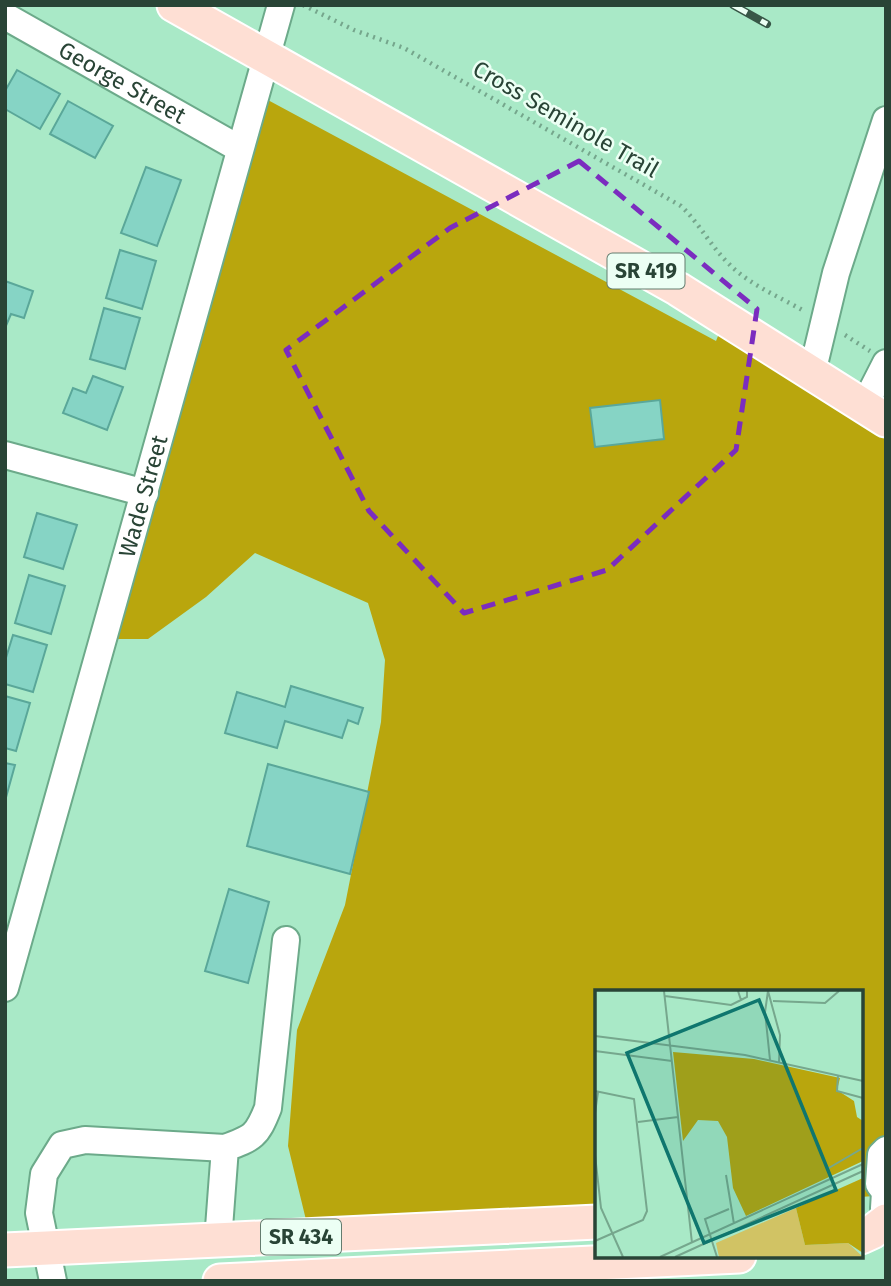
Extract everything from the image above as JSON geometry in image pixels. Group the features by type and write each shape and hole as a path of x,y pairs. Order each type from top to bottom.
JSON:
{"main road":[{"name":"SR 419","path":"174,5 678,289 875,413"},
{"path":"863,1236 872,1232 881,1205"},
{"name":"SR 434","path":"5,1250 595,1222"},
{"path":"863,1251 886,1250"},
{"name":"SR 434","path":"220,1281 697,1258"}],"street":[{"name":"Wade Street","path":"5,988 281,5"},
{"name":"George Street","path":"5,16 240,149"},
{"path":"812,373 836,273 886,120"},
{"path":"875,413 886,363"},
{"path":"5,455 145,493"},
{"path":"53,1281 39,1213 44,1174 62,1145 85,1140 225,1148 250,1139 262,1125 268,1108 286,940"},
{"path":"218,1241 225,1148"},
{"path":"881,1205 881,1155 886,1150"}],"path":[{"name":"Cross Seminole Trail","path":"309,8 354,30 412,53 681,206 693,217 729,265 779,297"}],"highlighted area":[{"path":"579,161 757,309 736,450 607,570 464,613 369,511 286,350 450,228"}],"shaded area":[{"path":"266,99 716,341 720,331 886,436 886,1195 863,1197 863,990 595,990 595,1209 307,1224 288,1146 297,1030 345,905 381,722 385,660 368,603 255,553 206,597 148,639 115,639 250,154 256,144 254,142"}],"building":[{"path":"17,70 60,94 40,129 5,109 5,91"},
{"path":"68,101 113,126 95,158 50,134"},
{"path":"146,167 181,180 157,246 121,233"},
{"path":"120,250 156,261 142,309 106,298"},
{"path":"5,281 33,291 24,318 11,314 5,328"},
{"path":"104,308 140,318 125,369 90,359"},
{"path":"93,376 123,387 107,430 63,413 73,388 86,393"},
{"path":"660,400 664,439 595,447 590,408"},
{"path":"37,513 77,525 63,569 24,557"},
{"path":"29,575 65,586 51,634 15,623"},
{"path":"13,635 47,645 33,692 5,684 5,661"},
{"path":"291,686 363,708 358,724 348,720 342,738 285,721 277,748 225,733 237,692 285,707"},
{"path":"5,696 30,703 16,751 5,748"},
{"path":"5,763 15,765 5,801"},
{"path":"268,764 369,792 350,874 247,846"},
{"path":"229,889 269,902 248,983 205,971"}],"railway":[{"path":"733,5 767,24"}]}
